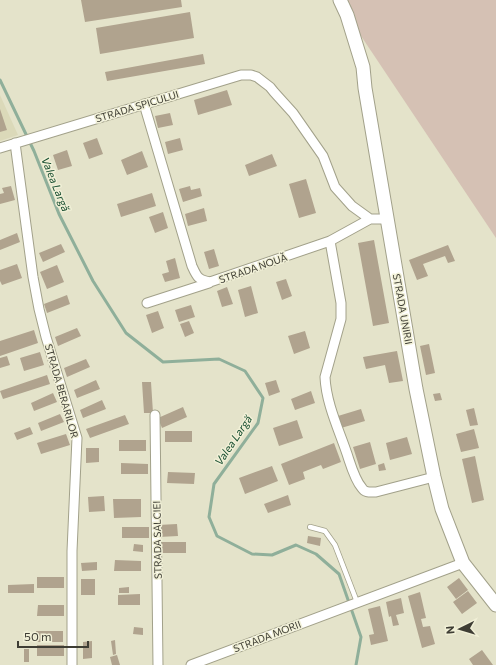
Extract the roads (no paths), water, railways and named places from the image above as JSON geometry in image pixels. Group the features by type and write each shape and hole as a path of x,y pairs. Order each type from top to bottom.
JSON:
{"main road":[{"name":"STRADA UNIRII","path":"340,0 347,15 363,67 365,88 416,389 434,478 442,509 463,563 496,605"}],"street":[{"name":"STRADA SPICULUI","path":"19,142 241,75 251,75 257,77 270,87 293,113 323,156 335,187 352,206 370,219"},
{"name":"STRADA NOUĂ","path":"144,104 192,266 196,275 201,280 210,282 330,241 370,219 387,219"},
{"path":"0,148 19,142"},
{"name":"STRADA BERARILOR","path":"19,142 33,277 39,309 77,438 72,551 72,665"},
{"path":"330,241 341,303 341,319 325,377 328,398 355,476 362,488 367,492 376,492 434,478"},
{"path":"147,303 210,282"},
{"name":"STRADA SALCIEI","path":"155,415 158,665"},
{"name":"STRADA MORII","path":"191,665 463,563"}],"lane":[{"path":"310,527 325,531 335,545 355,603"}],"waterway":[{"name":"Valea Largă","path":"0,80 34,151 59,214 93,281 126,333 163,362 219,359 245,371 263,398 258,423 214,484 209,517 217,536 252,554 272,555 296,545 316,554 339,574 361,637 356,665"}]}
